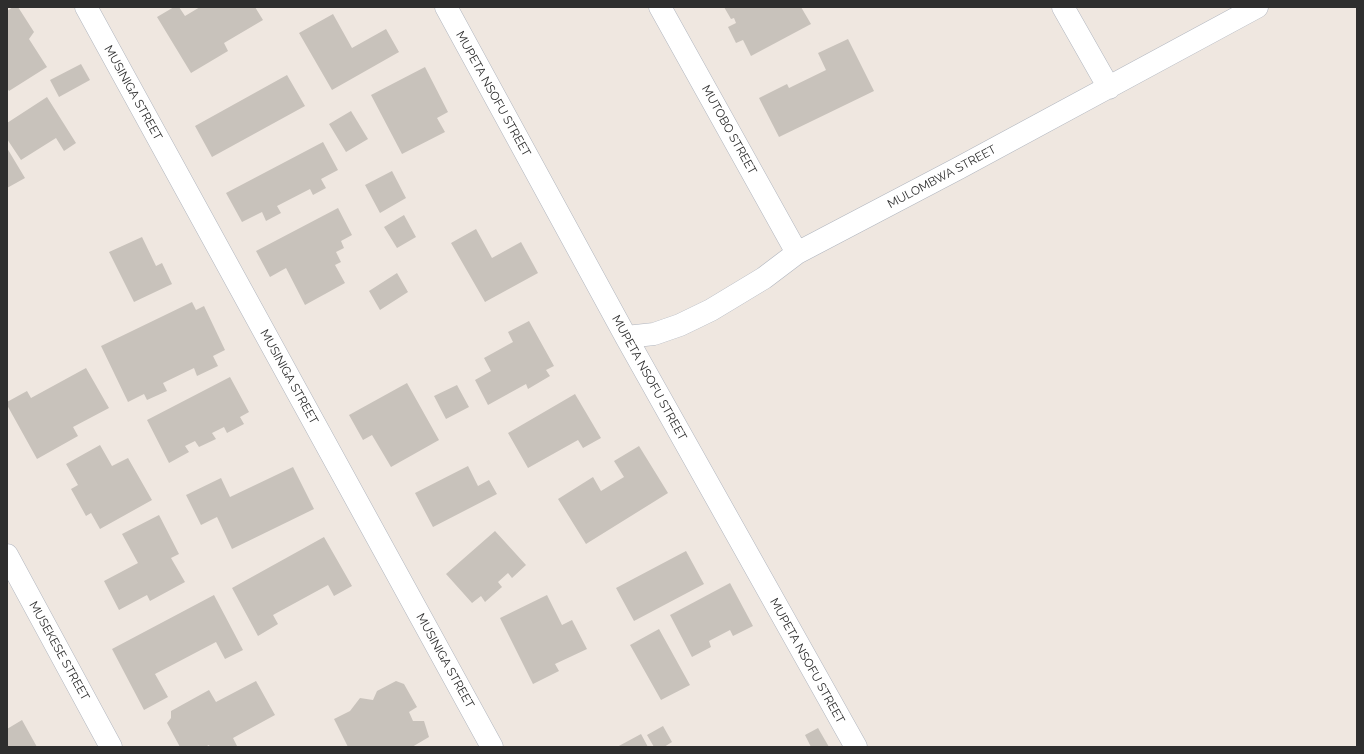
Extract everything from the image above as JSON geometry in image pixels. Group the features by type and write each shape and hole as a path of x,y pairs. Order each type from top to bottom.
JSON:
{"street":[{"name":"MUSINIGA STREET","path":"86,7 492,747"},
{"name":"MUPETA NSOFU STREET","path":"446,7 626,337 856,747"},
{"name":"MUTOBO STREET","path":"660,7 797,253"},
{"path":"1063,7 1109,88"},
{"name":"MULOMBWA STREET","path":"626,337 654,334 680,325 711,310 764,278 797,253 1109,88 1257,7"},
{"name":"MUSEKESE STREET","path":"7,555 111,747"}],"building":[{"path":"13,7 18,7 34,32 29,39 47,67 9,91 7,88 7,11"},
{"path":"174,7 179,7 185,16 200,7 255,7 263,20 224,43 228,51 191,73 157,17"},
{"path":"724,7 801,7 811,24 751,56 743,40 736,43 728,27 736,23 734,18 731,19"},
{"path":"333,14 352,48 386,29 399,52 332,90 299,33"},
{"path":"848,39 874,91 779,137 759,98 787,84 789,88 826,70 818,53"},
{"path":"81,64 90,80 59,97 50,80"},
{"path":"425,67 448,112 437,118 445,132 402,154 371,95"},
{"path":"287,75 305,106 212,157 195,126"},
{"path":"47,97 76,143 64,151 56,138 21,160 7,139 7,123"},
{"path":"351,111 368,139 346,152 329,124"},
{"path":"323,142 338,170 321,179 326,188 313,195 310,189 277,206 281,213 266,221 262,212 242,222 226,193"},
{"path":"7,148 25,178 7,188"},
{"path":"392,171 406,198 380,213 365,185"},
{"path":"338,208 352,235 341,241 344,248 336,252 341,262 335,265 345,283 305,305 286,268 270,277 256,251"},
{"path":"404,215 416,237 397,248 384,227"},
{"path":"476,229 492,258 521,242 538,273 485,302 451,243"},
{"path":"142,237 156,266 162,263 172,284 134,302 109,252"},
{"path":"397,273 408,292 380,310 369,291"},
{"path":"192,302 196,310 204,306 225,350 213,356 218,366 197,376 194,368 163,383 167,391 147,400 144,394 128,402 101,346"},
{"path":"529,321 554,366 546,370 550,376 528,389 526,384 488,405 475,380 491,371 484,358 513,342 508,332"},
{"path":"86,368 109,408 73,427 78,436 37,459 7,405 7,402 27,391 31,398"},
{"path":"230,377 249,412 240,417 244,424 227,433 224,427 212,433 216,439 199,447 195,441 185,446 189,452 169,463 147,420"},
{"path":"407,383 439,440 391,467 372,435 363,440 349,415"},
{"path":"457,385 469,407 446,419 434,396"},
{"path":"575,394 601,438 583,448 578,440 528,468 508,433"},
{"path":"100,445 112,466 128,458 152,500 100,529 91,513 86,516 71,489 78,485 66,464"},
{"path":"639,446 668,493 586,544 558,499 593,477 601,491 624,477 614,461"},
{"path":"468,466 478,486 489,480 497,494 433,527 415,493"},
{"path":"293,467 314,509 232,549 217,517 201,525 186,495 221,478 230,497"},
{"path":"159,515 179,554 171,558 185,582 150,601 147,595 119,610 104,581 138,563 122,534"},
{"path":"495,531 526,565 512,578 508,573 498,582 502,587 485,602 481,596 472,603 446,574"},
{"path":"324,537 352,586 334,596 328,585 273,615 278,624 258,636 232,588"},
{"path":"686,551 704,584 634,621 616,588"},
{"path":"730,583 753,626 733,636 730,630 709,641 711,647 692,657 670,615"},
{"path":"214,595 243,650 225,659 216,642 155,674 168,697 144,710 112,649"},
{"path":"547,595 562,625 572,620 587,649 555,664 559,671 533,684 500,618"},
{"path":"659,629 690,685 661,700 630,645"},
{"path":"256,681 275,715 233,738 237,746 235,747 210,747 209,745 205,747 180,747 167,723 171,718 171,711 209,690 216,702"},
{"path":"396,681 404,684 417,707 409,712 413,721 424,721 429,737 412,747 348,747 334,719 350,711 360,698 373,700 377,691"},
{"path":"22,720 37,747 7,747 7,729"},
{"path":"663,726 672,742 664,747 654,747 647,735"},
{"path":"818,728 829,747 811,747 805,735"},
{"path":"641,734 648,747 617,747"}]}
